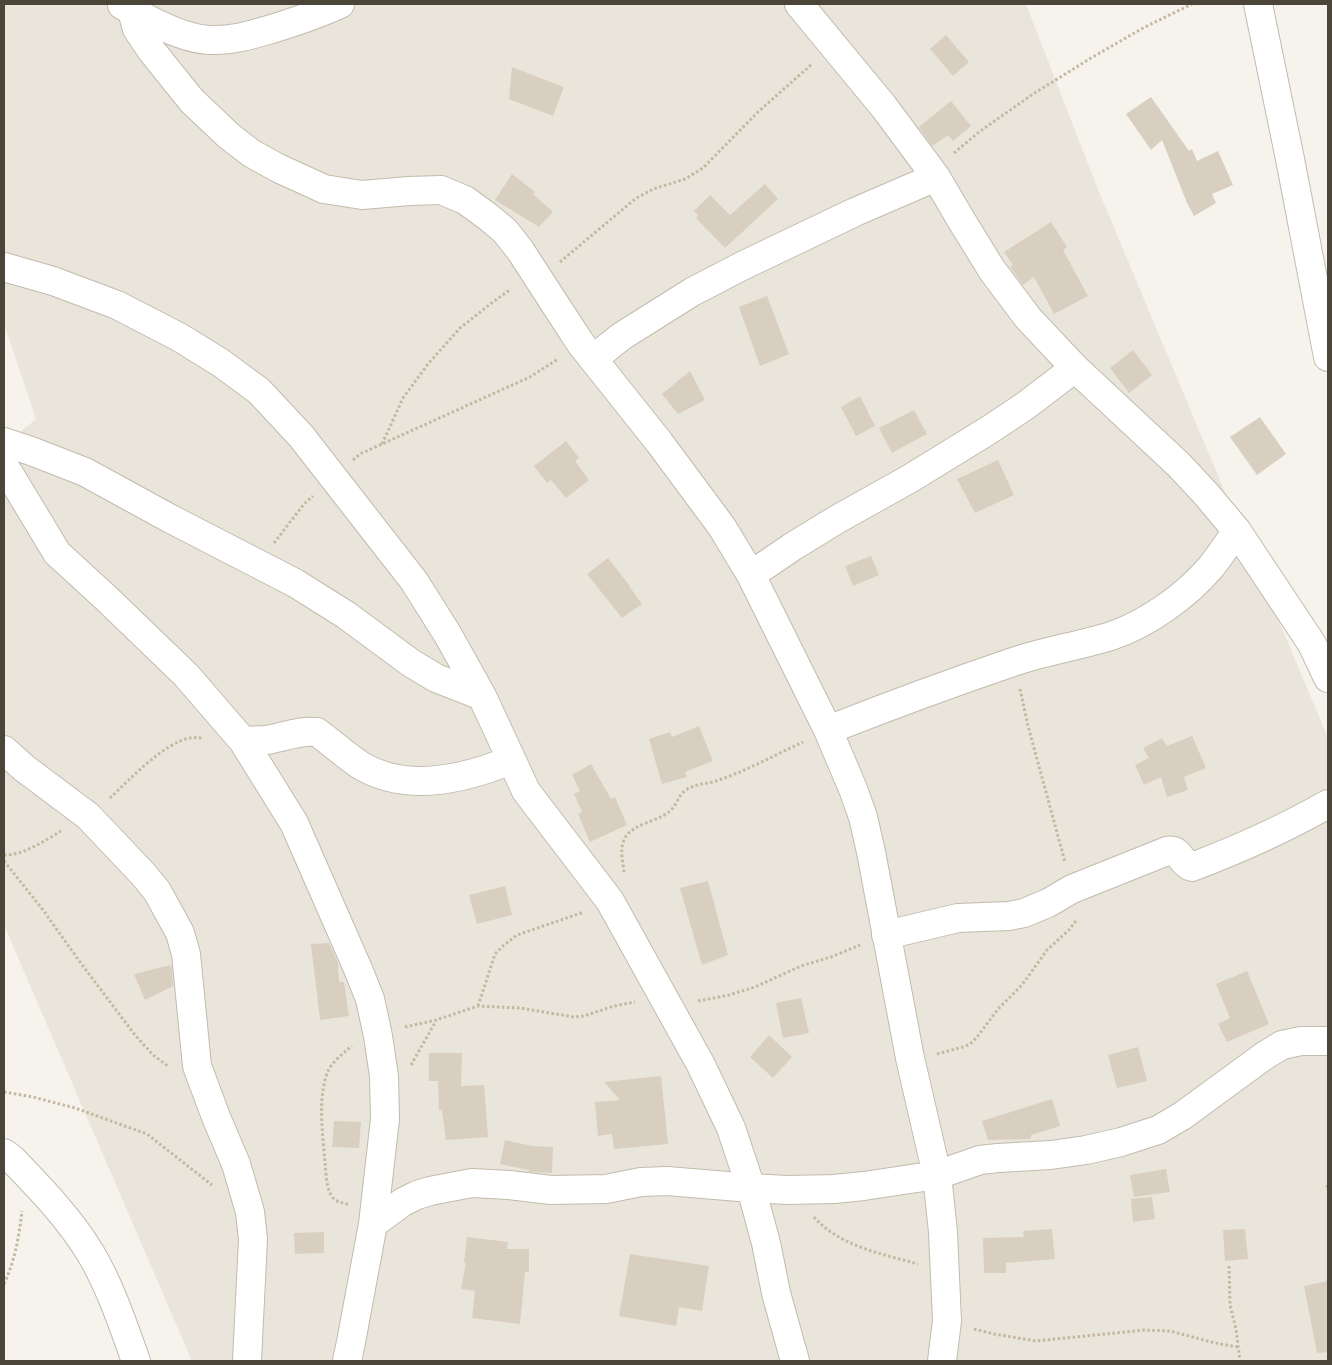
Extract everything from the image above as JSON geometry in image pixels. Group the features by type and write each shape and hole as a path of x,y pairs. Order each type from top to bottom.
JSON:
{"street":[{"path":"129,6 188,36 210,40 230,40 253,35 315,15 340,4"},
{"path":"799,4 884,107 936,177 992,270 1028,318 1075,368 1179,466 1206,494 1237,531 1312,644 1328,678"},
{"path":"1258,4 1328,357"},
{"path":"129,6 137,29 151,50 192,101 229,136 251,153 278,168 324,189 362,195 441,190 465,200 505,231 520,250 587,351 659,442 716,520 751,575 828,730 863,817 910,1058 937,1175 943,1232 947,1322 942,1361"},
{"path":"587,351 622,336 692,292 742,266 855,212 936,177"},
{"path":"4,267 52,281 117,305 179,337 221,363 259,391 301,436 414,581 448,635 482,696 526,791 610,901 701,1065 731,1128 751,1188 766,1243 776,1293 795,1361"},
{"path":"751,575 836,520 911,478 989,430 1025,406 1075,368"},
{"path":"4,442 85,472 295,583 346,615 411,663 436,678 482,696"},
{"path":"4,466 57,553 186,675 243,741 294,823 370,999 384,1076 385,1119 375,1211 346,1361"},
{"path":"828,730 913,697 1015,661 1113,635 1136,625 1165,609 1189,589 1210,568 1237,531"},
{"path":"243,741 266,740 299,732 317,732 362,766 385,776 420,782 466,775 489,769 511,760"},
{"path":"4,750 24,768 88,816 143,874 169,912 180,933 186,954 197,1066 236,1164 250,1212 253,1248 247,1361"},
{"path":"886,935 958,918 1009,916 1024,913 1048,903 1072,889 1167,851 1175,851 1186,865 1192,867 1240,847 1311,814 1328,804"},
{"path":"375,1211 402,1202 417,1194 472,1184 509,1185 551,1190 606,1190 641,1182 667,1180 787,1190 864,1186 937,1175 980,1160 1050,1155 1086,1150 1121,1142 1158,1130 1182,1116 1282,1045 1301,1041 1328,1041"},
{"path":"4,1153 26,1173 63,1214 91,1254 115,1303 136,1361"}],"path":[{"path":"936,177 945,162 959,148 1033,94 1134,33 1192,4"},
{"path":"382,444 403,398 428,364 460,328 493,302 549,278 565,257 635,199 653,189 685,179 703,168 758,112 832,45"},
{"path":"255,563 274,543 304,504 360,454 587,351"},
{"path":"478,1006 495,954 504,945 517,935 574,916 610,901 616,898 624,889 622,849 624,839 630,831 670,811 685,790 693,786 717,781 753,767 828,730"},
{"path":"4,855 20,853 88,816 163,750 177,742 191,738 243,741"},
{"path":"4,861 153,1056 170,1067 183,1071 197,1066"},
{"path":"375,1211 342,1204 330,1194 322,1108 324,1085 329,1069 348,1049 364,1040 478,1006 520,1008 574,1017 584,1016 628,1002 667,1003 702,1001 755,987 801,966 831,957 886,935"},
{"path":"4,1092 75,1108 147,1134 212,1186"},
{"path":"4,1284 15,1252 26,1173"},
{"path":"806,1189 808,1211 821,1226 834,1236 859,1246 944,1272"},
{"path":"1229,1266 1230,1305 1236,1329 1240,1361"},
{"path":"947,1322 994,1334 1036,1341 1144,1330 1170,1331 1238,1347"}],"shaded area":[{"path":"4,4 1026,4 1097,187 1328,738 1328,1361 192,1361 4,925 4,445 36,419 4,324"}],"building":[{"path":"946,35 969,62 953,76 930,49"},
{"path":"512,67 564,87 553,116 509,99"},
{"path":"1151,97 1189,151 1192,149 1197,161 1218,151 1233,185 1212,194 1216,203 1194,216 1162,140 1151,150 1126,114"},
{"path":"951,101 971,126 953,141 948,135 932,146 919,127"},
{"path":"512,174 535,192 533,194 553,212 539,227 495,200"},
{"path":"765,184 778,199 725,248 696,218 698,215 694,211 710,195 730,215"},
{"path":"1051,222 1067,247 1063,250 1088,296 1054,314 1034,277 1023,285 1010,267 1013,265 1004,252"},
{"path":"767,296 789,354 760,366 739,307"},
{"path":"1133,350 1152,375 1129,393 1110,368"},
{"path":"690,371 705,400 678,414 662,394"},
{"path":"860,396 875,426 856,436 841,407"},
{"path":"914,410 927,434 892,453 879,428"},
{"path":"1260,417 1286,454 1257,475 1230,437"},
{"path":"566,441 579,458 575,461 589,480 566,498 551,480 547,483 534,466"},
{"path":"998,460 1014,495 975,513 957,479"},
{"path":"871,556 879,575 853,586 845,566"},
{"path":"608,558 642,604 622,618 587,574"},
{"path":"699,726 713,761 685,772 687,777 662,784 649,739 670,732 672,737"},
{"path":"1192,736 1206,768 1184,777 1188,790 1167,797 1161,777 1144,785 1135,765 1149,758 1143,748 1162,738 1167,746"},
{"path":"591,764 611,799 615,797 627,825 590,842 578,814 582,812 574,794 580,791 572,775"},
{"path":"708,881 728,955 702,965 680,888"},
{"path":"505,886 512,915 477,924 469,895"},
{"path":"329,943 338,963 339,982 344,982 349,1016 320,1020 311,944"},
{"path":"170,965 172,968 173,986 145,1000 134,974"},
{"path":"1247,971 1269,1024 1227,1042 1218,1024 1230,1018 1216,984"},
{"path":"801,998 809,1033 783,1038 776,1003"},
{"path":"769,1035 792,1057 773,1078 750,1057"},
{"path":"1138,1047 1147,1081 1117,1088 1108,1055"},
{"path":"429,1053 462,1053 461,1086 484,1085 488,1137 446,1140 442,1110 439,1110 438,1081 429,1081"},
{"path":"661,1076 668,1144 614,1149 612,1134 598,1136 595,1102 620,1100 604,1082"},
{"path":"1052,1099 1060,1126 1031,1135 1031,1139 988,1140 982,1121"},
{"path":"334,1121 361,1122 359,1148 332,1147"},
{"path":"505,1140 532,1146 553,1147 552,1173 529,1172 529,1170 500,1164"},
{"path":"1166,1169 1170,1192 1134,1197 1130,1175"},
{"path":"1152,1197 1155,1219 1133,1222 1131,1199"},
{"path":"1052,1229 1055,1259 1006,1263 1006,1273 984,1273 983,1238 1024,1237 1023,1231"},
{"path":"1245,1229 1248,1259 1225,1261 1223,1230"},
{"path":"324,1232 324,1253 295,1254 294,1233"},
{"path":"467,1237 508,1242 507,1249 529,1249 529,1272 525,1272 520,1324 472,1318 475,1291 461,1289 466,1263 464,1263"},
{"path":"630,1254 709,1266 702,1311 679,1307 676,1326 619,1316"},
{"path":"1328,1281 1328,1352 1317,1353 1304,1286"}]}
